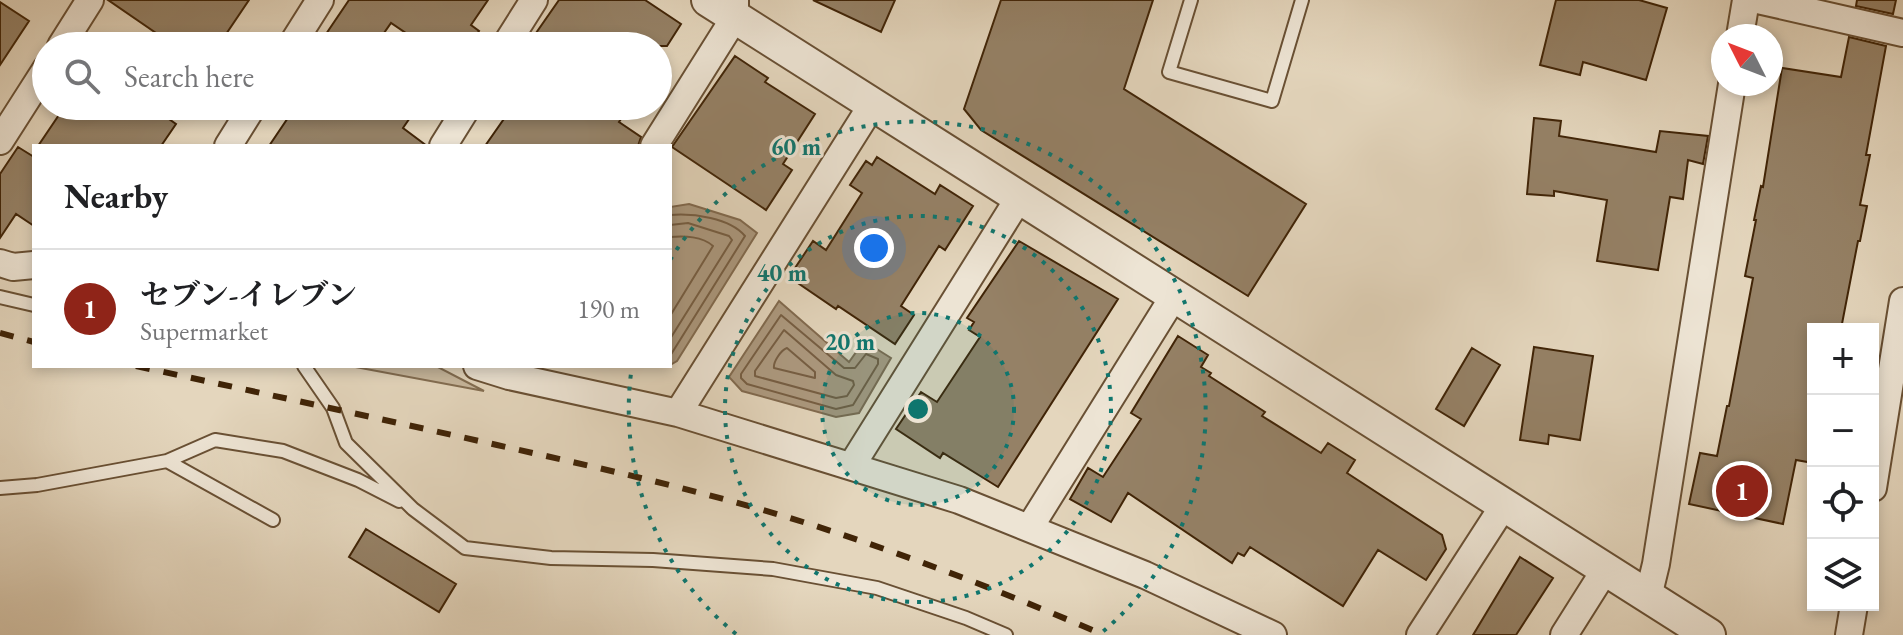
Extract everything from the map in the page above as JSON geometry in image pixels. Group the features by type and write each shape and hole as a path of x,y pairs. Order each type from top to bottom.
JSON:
{"street":[{"path":"70,32 90,0"},
{"path":"300,32 320,0"},
{"path":"514,32 534,0"},
{"path":"708,0 735,9 872,105 1709,635"},
{"path":"1742,24 1746,0"},
{"path":"1758,0 1903,33"},
{"path":"672,116 735,9"},
{"path":"0,141 32,91"},
{"path":"1648,597 1659,548 1730,96"},
{"path":"678,413 872,105"},
{"path":"229,144 244,120"},
{"path":"444,144 459,120"},
{"path":"655,144 669,120"},
{"path":"852,465 1019,198"},
{"path":"0,263 13,267 32,265"},
{"path":"1030,527 1174,296"},
{"path":"1876,467 1903,301"},
{"path":"491,368 678,413 852,465 1030,527 1145,575 1273,635"},
{"path":"1420,635 1504,505"},
{"path":"1564,635 1605,570"},
{"path":"1849,635 1853,611"}],"lane":[{"path":"1191,0 1169,72 1272,101 1302,0"},
{"path":"0,297 32,305"},
{"path":"305,368 333,408 346,443 413,509 465,548 551,558 653,560 773,569 877,588 1006,635"},
{"path":"0,488 37,485 167,461 215,440 283,451 358,480 413,509"},
{"path":"167,461 273,520"}],"shaded area":[{"path":"361,368 440,368 484,391"}],"water":[{"path":"689,204 740,220 757,233 677,361 672,364 672,207"},
{"path":"779,301 849,362 864,341 891,358 859,413 836,417 742,391 729,377"}],"building":[{"path":"108,0 249,0 227,32 155,32"},
{"path":"349,0 488,0 471,25 478,32 404,32 391,23 385,32 327,32"},
{"path":"559,0 645,0 681,24 672,38 672,32 537,32"},
{"path":"813,0 895,0 881,32"},
{"path":"1001,0 1153,0 1124,89 1306,204 1248,296 981,130 964,109"},
{"path":"1556,0 1639,0 1667,8 1646,80 1583,62 1580,75 1540,65"},
{"path":"1857,0 1896,0 1893,14 1856,6"},
{"path":"0,2 29,21 0,65"},
{"path":"1849,37 1886,46 1860,205 1867,206 1842,323 1807,323 1807,462 1796,460 1783,524 1689,504 1700,453 1717,456 1729,406 1753,278 1745,276 1778,96 1783,96 1783,68 1841,77"},
{"path":"735,56 768,78 765,82 815,114 783,164 792,170 766,210 672,147"},
{"path":"1534,118 1561,121 1559,136 1656,152 1660,131 1708,136 1703,164 1688,160 1683,199 1670,197 1658,270 1597,261 1607,200 1554,191 1554,196 1527,194"},
{"path":"56,120 170,120 176,124 162,144 39,144"},
{"path":"287,120 408,120 403,128 424,144 270,144"},
{"path":"503,120 620,120 619,122 641,137 639,144 486,144"},
{"path":"18,147 32,156 32,225 16,214 0,238 0,174"},
{"path":"877,157 935,194 940,185 973,206 945,250 939,246 901,306 914,315 895,344 789,277 813,241 826,250 862,193 850,185 866,161 872,165"},
{"path":"1019,241 1118,299 998,487 943,453 940,458 896,429 921,392 937,402 980,337 969,330 974,322 967,318"},
{"path":"1178,336 1208,355 1201,367 1211,373 1209,376 1265,412 1262,416 1321,453 1328,443 1355,460 1347,473 1442,535 1446,549 1426,580 1378,550 1343,606 1250,547 1244,556 1238,553 1232,563 1128,493 1111,522 1070,499 1088,468 1103,477 1141,419 1131,413"},
{"path":"1534,347 1593,356 1580,440 1549,435 1548,444 1520,440"},
{"path":"1472,348 1500,365 1464,426 1436,409"},
{"path":"366,529 456,584 439,612 349,557"},
{"path":"1520,557 1553,578 1516,635 1473,635"}],"railway":[{"path":"0,333 32,341"},
{"path":"145,368 574,462 727,500 841,534 917,561 1104,635"}],"place":[{"name":"セブン-イレブン","path":"1742,491"}]}
